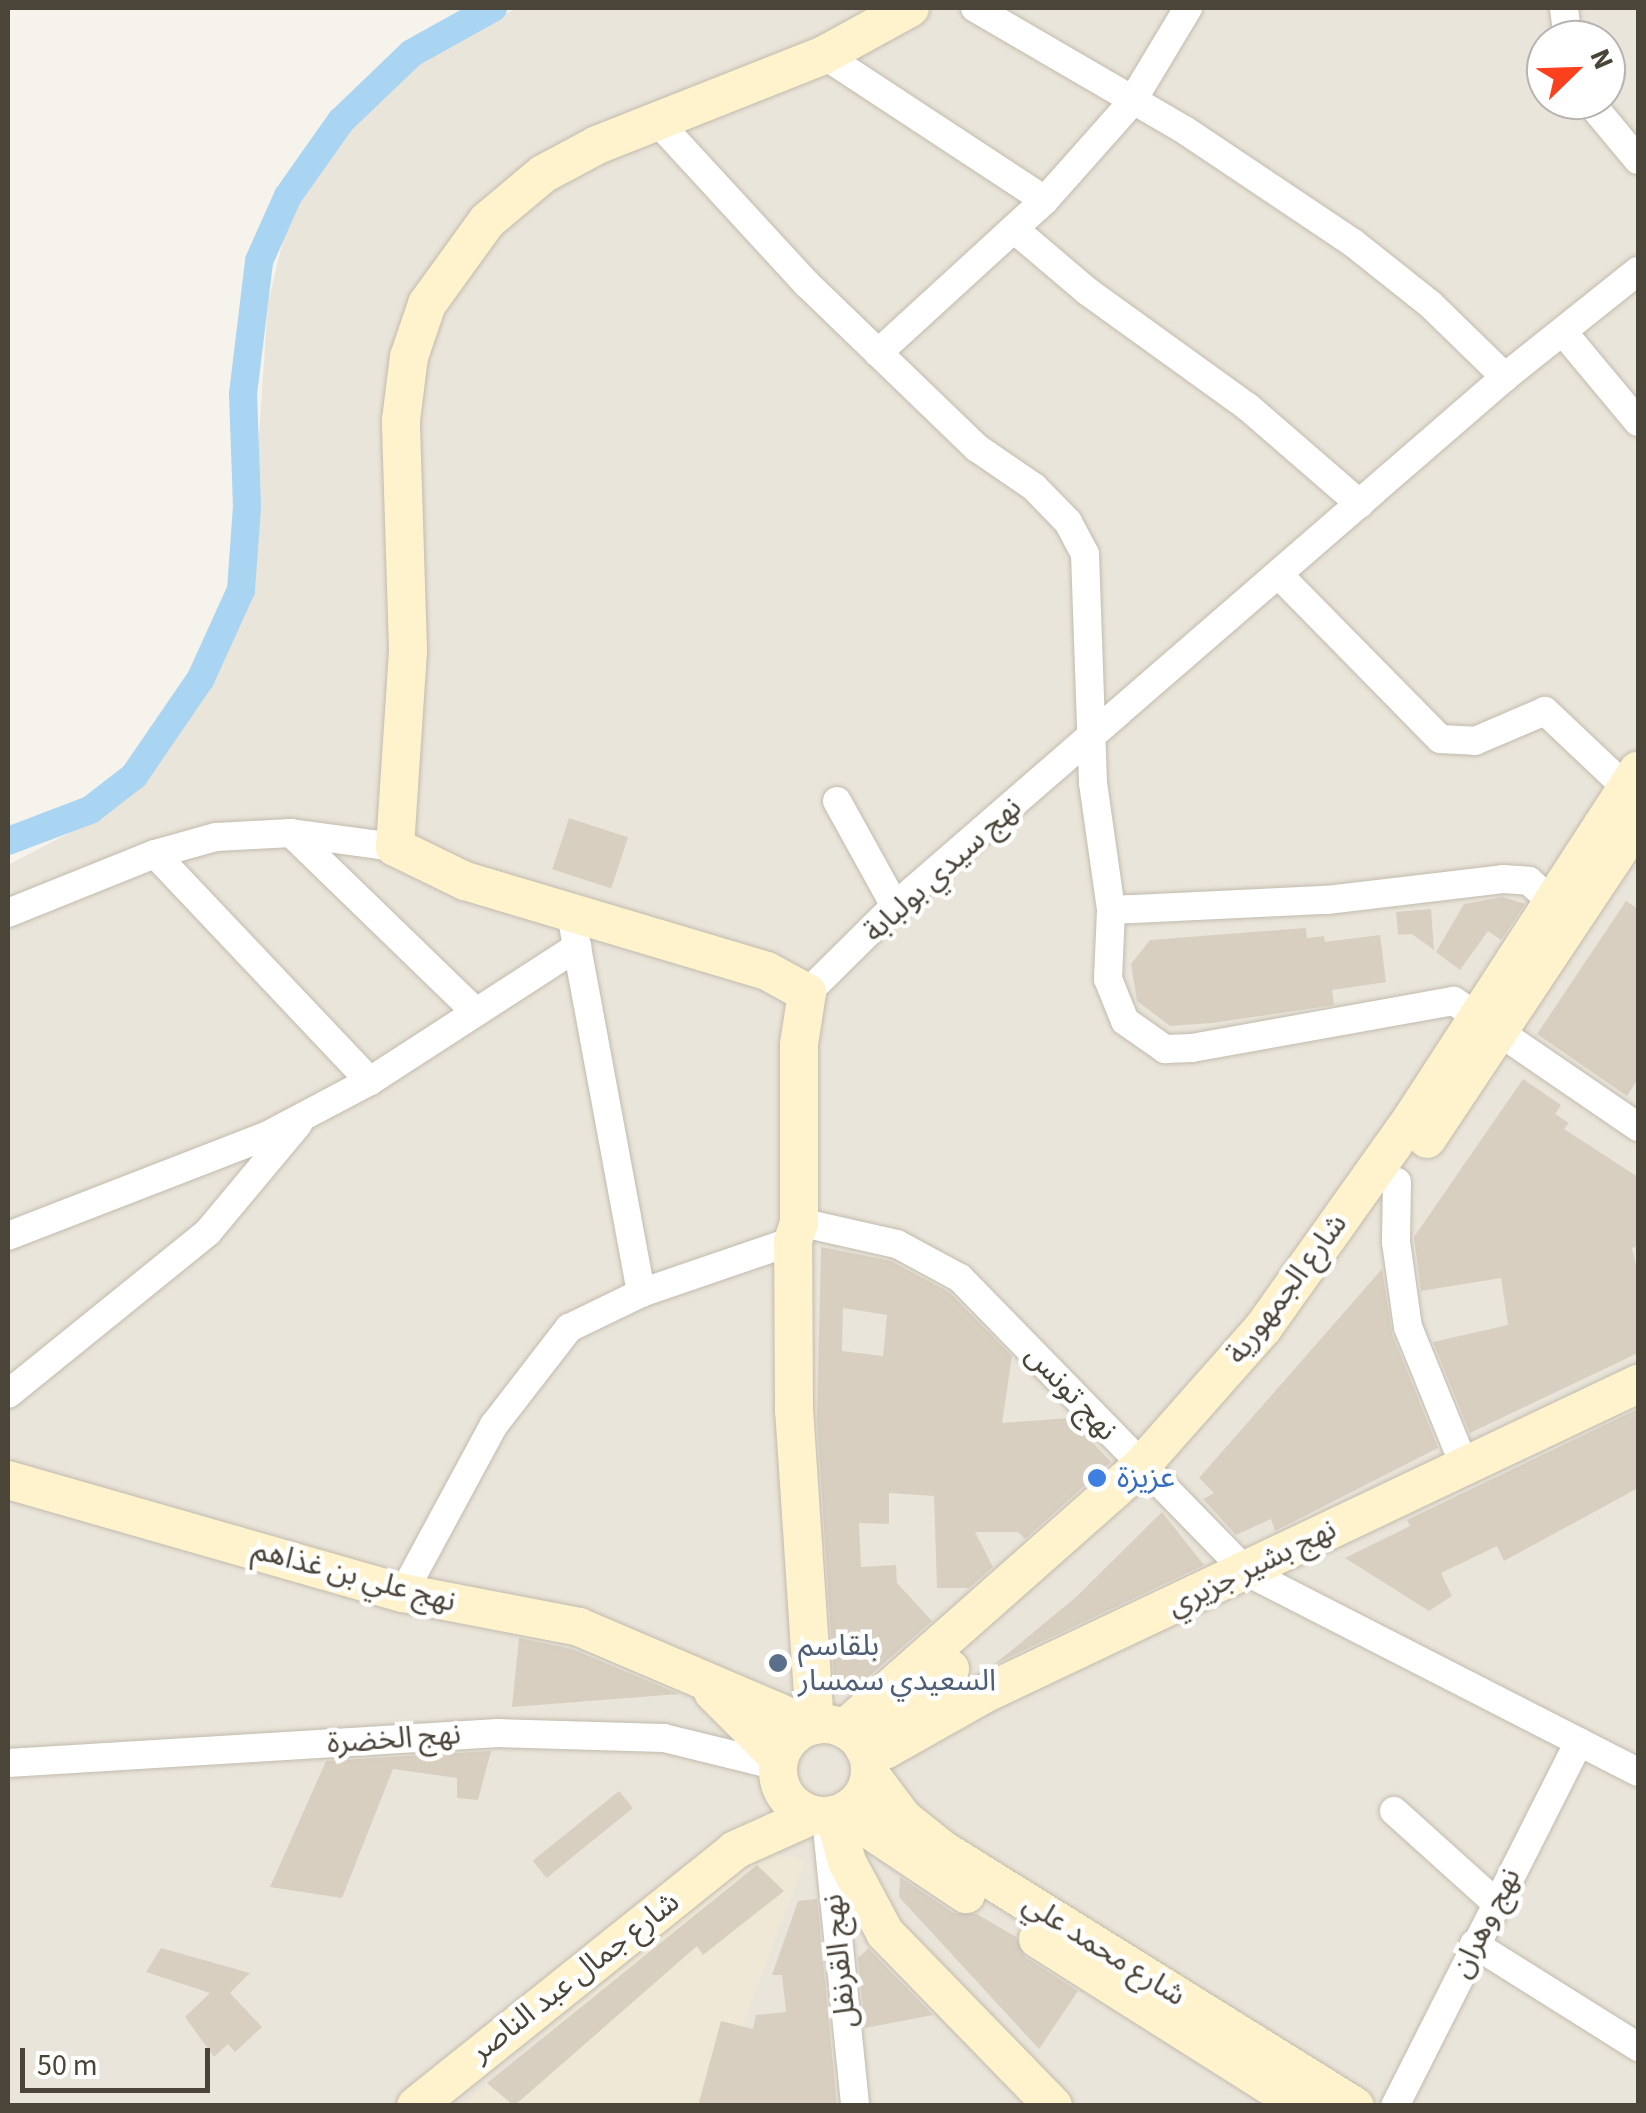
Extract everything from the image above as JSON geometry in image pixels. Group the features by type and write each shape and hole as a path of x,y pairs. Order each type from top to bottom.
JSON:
{"street":[{"path":"395,847 408,648 401,420 409,357 428,304 487,221 543,174 656,121 824,55 910,8"},
{"path":"975,8 1254,174 1352,242 1430,304 1505,378"},
{"path":"878,354 1045,200 1131,102 1188,8"},
{"path":"824,55 1045,200"},
{"path":"1605,120 1638,160"},
{"path":"656,121 878,354 977,448 1034,487 1068,522 1085,554 1091,738 1111,910 1114,1000 1143,1038 1165,1048 1441,1001 1488,1025 1634,1114"},
{"path":"1014,228 1087,290 1248,407 1360,504"},
{"name":"نهج سيدي بولبابة","path":"807,993 895,906 1505,378 1638,270"},
{"path":"1562,332 1638,422"},
{"path":"1280,576 1440,739 1475,741 1545,710 1636,795"},
{"name":"شارع الجمهورية","path":"1147,1474 1263,1328 1413,1116 1488,1025 1551,900 1636,795"},
{"name":"شارع الجمهورية","path":"845,1743 1147,1474 1292,1328 1397,1182 1488,1025 1636,795"},
{"path":"838,801 895,906"},
{"path":"291,832 476,1012"},
{"path":"8,914 155,854 216,837 291,832 395,847 575,932 767,971 807,993 798,1044 798,1533 845,1743 856,1802 829,1815 790,1802 779,1767 786,1744 845,1743"},
{"path":"155,854 370,1081"},
{"path":"1111,910 1327,900 1504,879 1529,881 1551,900"},
{"path":"8,1236 302,1119 370,1081 476,1012 575,932"},
{"path":"575,932 641,1293"},
{"path":"8,1394 208,1232 302,1119"},
{"path":"1397,1182 1396,1242 1408,1326 1464,1465"},
{"path":"403,1593 494,1425 549,1346 580,1322 641,1293 796,1232"},
{"name":"نهج تونس","path":"796,1232 897,1244 960,1278 1147,1474 1247,1572 1638,1772"},
{"name":"نهج بشير جزيري","path":"845,1743 986,1693 1638,1384"},
{"name":"نهج علي بن غذاهم","path":"8,1480 403,1593 579,1627 845,1743"},
{"name":"نهج علي بن غذاهم","path":"697,1676 779,1767"},
{"name":"نهج الخضرة","path":"8,1763 498,1733 664,1738 779,1767"},
{"name":"نهج وهران","path":"1396,2106 1474,1944 1579,1742"},
{"name":"شارع محمد علي","path":"845,1743 904,1818 943,1850 1355,2106"},
{"name":"شارع جمال عبد الناصر","path":"735,1850 779,1767"},
{"path":"1394,1811 1496,1902"},
{"path":"829,1815 864,1898 884,1932 1052,2106"},
{"name":"شارع محمد علي","path":"829,1815 899,1854 1302,2106"},
{"name":"شارع جمال عبد الناصر","path":"416,2106 735,1850 829,1815"},
{"name":"نهج القرنفل","path":"829,1815 855,2106"},
{"path":"1474,1944 1638,2047"}],"shaded area":[{"path":"518,8 1638,8 1638,2105 8,2106 8,865 94,820 145,776 209,682 248,595 268,303 285,232 322,160 425,51"},
{"path":"760,1849 805,1861 742,2027 721,2105 462,2106"}],"building":[{"path":"569,818 628,837 611,889 552,869"},
{"path":"1503,897 1525,904 1501,940 1488,931 1460,970 1436,952 1464,904"},
{"path":"1626,901 1638,909 1638,1079 1627,1096 1537,1034"},
{"path":"1431,909 1434,950 1412,934 1398,935 1396,912"},
{"path":"1306,928 1307,938 1324,936 1325,942 1380,935 1386,982 1332,990 1334,1005 1212,1023 1170,1026 1137,1001 1131,964 1150,940"},
{"path":"1523,1079 1561,1105 1555,1114 1569,1123 1564,1129 1638,1177 1638,1246 1632,1248 1638,1274 1638,1353 1470,1433 1433,1342 1508,1325 1501,1278 1421,1291 1414,1237"},
{"path":"821,1247 891,1261 949,1292 1012,1356 1002,1423 1069,1418 1111,1462 1025,1539 1018,1532 975,1532 993,1567 969,1588 937,1588 934,1496 889,1493 889,1524 859,1523 861,1567 896,1565 897,1583 932,1621 851,1692 834,1679 817,1420","holes":["843,1308 887,1315 883,1356 842,1351"]},
{"path":"1382,1269 1392,1334 1438,1448 1275,1531 1271,1519 1236,1535 1203,1499 1214,1493 1199,1478"},
{"path":"1638,1409 1638,1488 1504,1561 1497,1546 1441,1573 1452,1596 1429,1611 1345,1558 1410,1526 1407,1520"},
{"path":"1162,1512 1204,1565 995,1664 1076,1597"},
{"path":"519,1638 572,1649 679,1694 512,1707"},
{"path":"491,1751 478,1800 457,1798 457,1778 393,1769 342,1898 270,1887 326,1761"},
{"path":"619,1791 633,1808 547,1878 533,1861"},
{"path":"757,1865 784,1891 703,1955 697,1946 514,2106 487,2083"},
{"path":"900,1877 954,1913 977,1914 1016,1937 1025,1957 1078,1991 1039,2049 899,1897"},
{"path":"817,1899 837,2106 698,2106 721,2021 753,2029 756,2015 786,2012 782,1975 772,1975 798,1901"},
{"path":"161,1948 250,1973 230,1993 262,2027 235,2052 228,2044 214,2057 185,2017 210,1993 146,1972"},
{"path":"869,1948 933,2015 865,2028 858,1958"}],"waterway":[{"path":"8,841 90,810 134,776 201,678 241,590 247,507 243,394 259,261 288,196 341,121 412,53 493,8"}],"place":[{"name":"عزيزة","path":"1097,1478"},
{"name":"بلقاسم السعيدي سمسار","path":"778,1663"}]}
